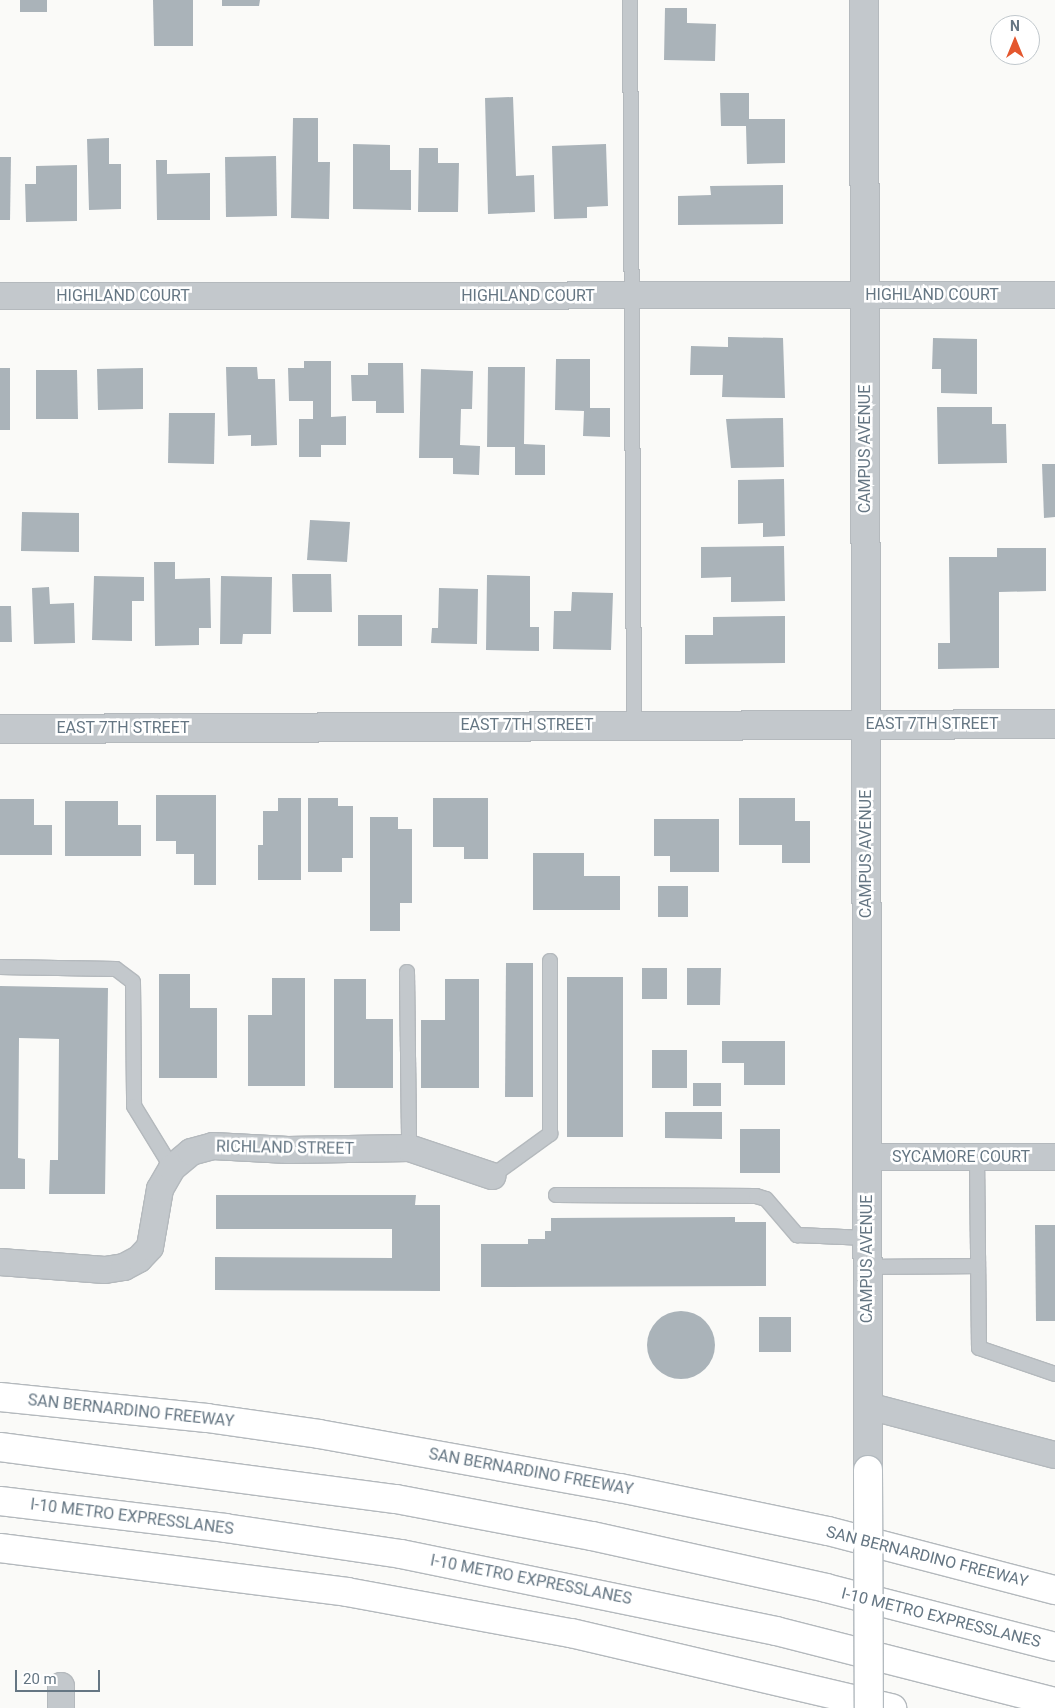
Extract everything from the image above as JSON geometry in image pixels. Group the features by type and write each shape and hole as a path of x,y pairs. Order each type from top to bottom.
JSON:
{"main road":[{"name":"SAN BERNARDINO FREEWAY","path":"0,1397 207,1418 319,1434 543,1474 828,1532 1055,1590"},
{"name":"I-10 METRO EXPRESSLANES","path":"0,1447 396,1499 543,1527 826,1588 1055,1647"},
{"name":"CAMPUS AVENUE","path":"868,1470 869,1708"},
{"name":"I-10 METRO EXPRESSLANES","path":"0,1501 225,1528 486,1570 776,1631 1055,1702"},
{"path":"0,1548 347,1592 581,1636 892,1708"}],"street":[{"name":"CAMPUS AVENUE","path":"864,0 868,1470"},
{"name":"HIGHLAND COURT","path":"0,296 1055,295"},
{"name":"EAST 7TH STREET","path":"0,729 634,724 1055,724"},
{"name":"RICHLAND STREET","path":"0,1262 106,1270 124,1267 139,1259 150,1247 160,1189 172,1168 191,1152 213,1146 288,1150 409,1148 492,1176"},
{"name":"SYCAMORE COURT","path":"867,1157 1055,1158"},
{"path":"868,1406 1055,1455"}],"lane":[{"path":"630,0 634,724"},
{"path":"492,1176 550,1134 550,962"},
{"path":"0,967 116,969 133,982 134,1106 172,1168"},
{"path":"407,972 409,1148"},
{"path":"977,1158 979,1348 1055,1374"},
{"path":"556,1195 756,1196 766,1199 797,1235 867,1238"},
{"path":"867,1267 978,1266"}],"building":[{"path":"20,0 47,0 47,12 20,12"},
{"path":"153,0 193,0 193,46 154,46"},
{"path":"222,0 260,0 259,6 222,6"},
{"path":"665,8 687,8 687,23 716,24 715,61 664,60"},
{"path":"720,93 749,93 749,119 785,119 785,163 747,164 746,126 721,126"},
{"path":"513,97 516,176 534,175 535,212 488,214 485,98"},
{"path":"293,118 318,118 318,162 330,162 329,219 291,218"},
{"path":"109,138 109,164 121,164 121,209 89,210 87,139"},
{"path":"353,144 390,145 390,170 411,170 411,210 353,209"},
{"path":"606,144 608,206 587,207 587,218 554,219 552,146"},
{"path":"419,148 438,148 438,163 459,163 458,212 418,212"},
{"path":"276,156 277,216 226,217 225,157"},
{"path":"0,157 11,157 10,220 0,220"},
{"path":"156,160 167,160 167,174 210,173 210,220 157,220"},
{"path":"77,165 77,221 26,222 25,184 36,184 36,166"},
{"path":"783,185 783,224 678,225 678,196 711,195 710,186"},
{"path":"728,337 783,338 785,398 722,397 723,375 690,375 691,346 728,347"},
{"path":"933,338 977,339 977,394 941,393 941,369 932,369"},
{"path":"556,359 590,359 590,408 610,408 610,437 583,436 584,411 555,410"},
{"path":"304,361 331,361 331,417 346,416 346,445 321,445 321,457 299,457 299,419 313,419 313,401 289,401 288,368 304,368"},
{"path":"368,363 403,363 404,413 376,413 376,401 352,401 351,375 368,375"},
{"path":"226,367 257,367 258,379 275,379 277,445 251,446 251,435 228,436"},
{"path":"488,367 525,367 524,444 545,445 545,475 515,475 515,447 487,447"},
{"path":"0,368 10,368 10,430 0,430"},
{"path":"143,368 143,409 98,410 97,369"},
{"path":"421,369 473,371 472,409 461,409 460,445 480,446 479,475 453,474 453,458 419,458"},
{"path":"36,370 77,370 78,419 36,419"},
{"path":"937,407 992,407 992,424 1006,424 1007,463 938,464"},
{"path":"169,413 215,413 214,464 168,463"},
{"path":"783,418 784,467 731,468 726,419"},
{"path":"1042,464 1055,464 1055,517 1044,518"},
{"path":"784,479 785,536 763,537 763,523 738,524 738,480"},
{"path":"22,512 79,513 79,552 21,551"},
{"path":"310,520 350,522 347,562 307,560"},
{"path":"784,546 785,601 731,602 731,577 701,578 701,547"},
{"path":"997,548 1046,548 1046,591 999,592 999,668 938,669 938,643 950,643 949,557 997,557"},
{"path":"154,562 175,562 175,579 210,578 211,628 199,628 199,645 155,646"},
{"path":"292,574 331,574 332,612 293,612"},
{"path":"487,575 530,576 530,627 539,627 539,651 486,650"},
{"path":"94,576 144,577 144,601 132,601 132,641 92,640"},
{"path":"221,576 272,577 271,634 243,634 242,644 220,644"},
{"path":"49,587 50,604 74,603 75,643 34,644 32,588"},
{"path":"439,588 478,589 477,644 431,643 432,628 438,628"},
{"path":"572,592 613,593 611,650 553,649 554,611 571,611"},
{"path":"0,606 11,606 12,642 0,642"},
{"path":"358,615 402,615 402,646 358,646"},
{"path":"785,616 785,663 685,664 685,635 713,635 713,617"},
{"path":"156,795 216,795 216,885 194,885 194,854 176,854 176,841 156,841"},
{"path":"278,798 301,798 301,880 258,880 258,845 263,845 263,811 278,811"},
{"path":"308,798 338,798 338,806 353,806 353,858 342,858 342,872 308,872"},
{"path":"433,798 488,798 488,859 464,859 464,847 433,847"},
{"path":"739,798 795,798 795,821 810,821 810,863 782,863 782,845 739,845"},
{"path":"0,799 34,799 34,825 52,825 52,855 0,855"},
{"path":"65,801 118,801 118,825 141,825 141,856 65,856"},
{"path":"370,817 398,817 398,829 412,829 412,903 400,903 400,931 370,931"},
{"path":"654,819 719,819 719,872 670,872 670,856 654,856"},
{"path":"533,853 584,853 584,876 620,876 620,910 533,910"},
{"path":"658,886 688,886 688,917 658,917"},
{"path":"506,963 533,963 533,1097 505,1097"},
{"path":"642,968 667,968 667,999 642,999"},
{"path":"687,968 721,968 720,1005 687,1005"},
{"path":"159,974 190,974 190,1008 217,1008 217,1078 159,1078"},
{"path":"567,977 623,977 623,1137 567,1137"},
{"path":"272,978 305,978 305,1086 248,1086 248,1015 272,1015"},
{"path":"334,979 366,979 366,1019 393,1019 393,1088 334,1088"},
{"path":"445,979 479,979 479,1088 421,1088 421,1020 445,1020"},
{"path":"0,986 108,988 105,1194 49,1194 50,1160 58,1160 59,1039 19,1038 18,1158 25,1159 25,1189 0,1189"},
{"path":"722,1041 785,1041 785,1085 744,1085 744,1063 722,1063"},
{"path":"652,1050 687,1050 687,1088 652,1088"},
{"path":"693,1083 721,1083 721,1106 693,1106"},
{"path":"665,1112 722,1112 722,1139 665,1138"},
{"path":"740,1129 780,1129 780,1173 740,1173"},
{"path":"216,1195 416,1195 415,1205 440,1205 440,1291 215,1290 215,1257 392,1258 392,1229 216,1229"},
{"path":"735,1217 735,1222 766,1222 766,1286 481,1287 481,1244 528,1244 528,1239 545,1239 545,1231 551,1231 551,1218"},
{"path":"1035,1225 1055,1225 1055,1321 1036,1321"},
{"path":"681,1311 694,1314 705,1321 712,1332 715,1345 712,1358 705,1369 694,1376 681,1379 668,1376 657,1369 650,1358 647,1345 650,1332 657,1321 668,1314"},
{"path":"759,1317 791,1317 791,1352 759,1352"}]}
